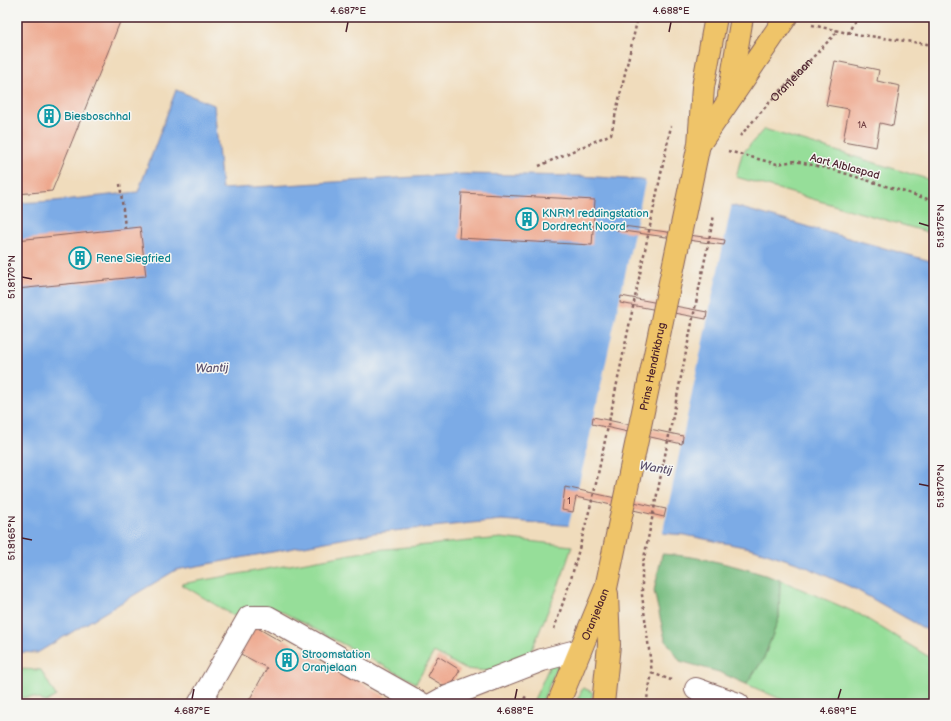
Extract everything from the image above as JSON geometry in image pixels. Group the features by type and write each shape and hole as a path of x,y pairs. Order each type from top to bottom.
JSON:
{"main road":[{"path":"699,144 703,87 716,17"},
{"path":"728,100 742,17"},
{"path":"699,144 786,17"},
{"name":"Prins Hendrikbrug","path":"606,588 699,144"},
{"name":"Oranjelaan","path":"558,704 606,588"},
{"name":"Oranjelaan","path":"603,704 609,645 606,588"}],"street":[{"path":"199,704 249,617 268,617 422,704"},
{"path":"433,704 442,699 542,660 580,650"},
{"path":"696,689 738,704"}],"path":[{"path":"539,166 611,134 638,17"},
{"path":"848,33 857,17"},
{"name":"Oranjelaan","path":"737,139 768,103 838,31 934,45"},
{"path":"571,580 594,493 669,137"},
{"path":"726,158 727,151 732,145"},
{"name":"Aart Alblaspad","path":"727,151 777,164 795,161 834,170 934,201"},
{"path":"120,184 125,227"},
{"path":"646,704 652,673 642,595 642,568 714,213"},
{"path":"20,704 32,704"}],"green space":[{"path":"764,129 934,181 934,234 736,177 742,154"},
{"path":"501,538 572,546 563,574 522,674 465,669 434,652 416,683 275,608 255,607 234,616 181,584 375,550"},
{"path":"662,554 692,557 722,563 780,580 779,618 763,660 746,684 719,672 680,661 665,639 654,591"},
{"path":"780,580 859,614 934,660 934,704 792,704 746,684 763,660 779,618"},
{"path":"552,661 559,663 541,704 532,704"},
{"path":"17,669 41,670 56,696 46,702 33,697 17,698"},
{"path":"583,688 593,692 590,704 575,704"}],"water":[{"name":"Wantij","path":"176,90 214,105 222,189 462,174 581,176 641,180 934,262 934,634 855,589 800,564 754,549 685,535 501,520 374,533 176,570 37,653 17,652 17,203 54,201 138,192"}],"pier":[{"path":"646,178 732,203 662,536 568,528 586,454"}],"building":[{"name":"Biesboschhal","path":"17,17 122,17 52,191 17,194"},
{"path":"835,61 879,70 877,81 900,86 893,126 880,123 876,147 843,141 849,109 826,105"},
{"name":"KNRM reddingstation Dordrecht Noord","path":"462,193 595,200 592,245 459,238"},
{"path":"616,225 725,240 724,245 616,230"},
{"name":"Rene Siegfried","path":"140,227 146,276 17,289 17,240"},
{"path":"621,296 707,312 706,319 620,303"},
{"path":"593,417 683,436 682,444 592,424"},
{"path":"565,487 666,509 664,517 576,497 573,512 562,510"},
{"name":"Stroomstation Oranjelaan","path":"254,626 282,642 284,639 399,704 247,704 267,668 239,653"},
{"path":"438,656 460,670 449,689 427,676"}],"place":[{"name":"Biesboschhal","path":"49,116"},
{"name":"KNRM reddingstation Dordrecht Noord","path":"527,219"},
{"name":"Rene Siegfried","path":"80,258"},
{"name":"Stroomstation Oranjelaan","path":"287,660"}]}
